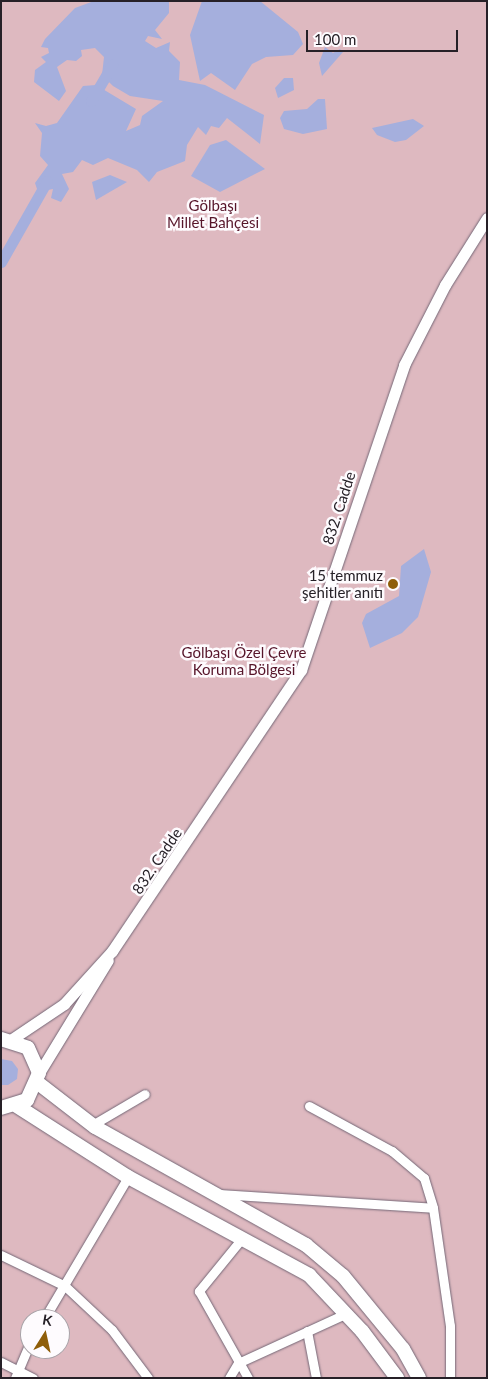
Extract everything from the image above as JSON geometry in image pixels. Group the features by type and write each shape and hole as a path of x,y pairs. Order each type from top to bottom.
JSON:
{"main road":[{"path":"4,1038 28,1048 39,1078 92,1125 306,1245 343,1276 403,1349 419,1378"},
{"path":"39,1078 6,1108 128,1177 243,1237 309,1275 345,1314 397,1378"}],"street":[{"name":"832. Cadde","path":"4,1038 64,1004 112,951 301,670 404,366 444,285 487,218"},
{"name":"832. Cadde","path":"39,1078 97,984 112,951"},
{"path":"92,1125 145,1094"},
{"path":"309,1106 399,1157 424,1178 433,1208 450,1326 450,1378"},
{"path":"50,1309 128,1177"},
{"path":"216,1194 433,1208"},
{"path":"243,1237 199,1291 248,1378"},
{"path":"1,1256 65,1286 112,1330 148,1378"},
{"path":"230,1378 238,1363 345,1314"},
{"path":"307,1331 316,1378"},
{"path":"16,1374 23,1359"},
{"path":"1,1362 16,1374 33,1378"}],"green space":[{"name":"Gölbaşı Özel Çevre Koruma Bölgesi","path":"1,1 487,1 487,1378 1,1378"}],"water":[{"path":"94,1 169,1 169,13 155,30 162,39 148,36 145,41 156,48 170,42 169,51 180,62 179,80 205,85 264,115 260,144 227,118 219,128 211,126 206,135 198,127 187,145 185,161 157,172 149,182 137,170 108,158 93,165 82,160 73,172 62,174 69,189 61,202 51,198 53,189 38,192 35,183 48,165 40,156 42,133 35,123 46,126 57,123 83,86 96,85 136,109 126,131 140,125 142,116 163,101 130,96 113,86 102,75 104,57 95,48 81,50 82,56 76,61 67,60 57,67 66,91 59,101 34,82 35,70 46,62 41,57 49,53 48,48 41,47 45,39 75,8"},
{"path":"202,1 260,1 298,32 303,44 293,55 266,57 252,64 235,90 211,73 200,81 190,35"},
{"path":"325,47 333,53 340,49 343,52 322,76 319,63"},
{"path":"284,78 293,78 294,90 278,98 275,88"},
{"path":"318,99 325,99 327,129 303,134 284,129 280,118 284,111 307,109"},
{"path":"413,119 424,126 406,140 395,142 377,135 372,128"},
{"path":"226,140 265,169 220,192 191,176 210,145"},
{"path":"110,175 127,182 96,200 92,182"},
{"path":"424,549 431,572 418,617 402,633 370,648 362,623 366,614 399,596 401,566"},
{"path":"1,1059 12,1061 18,1069 17,1079 8,1085 1,1085"}],"waterway":[{"path":"91,101 112,65"},
{"path":"1,262 47,181"}],"place":[{"name":"15 temmuz şehitler anıtı","path":"393,584"}],"park label":[{"name":"Gölbaşı Millet Bahçesi","path":"213,214"}]}
